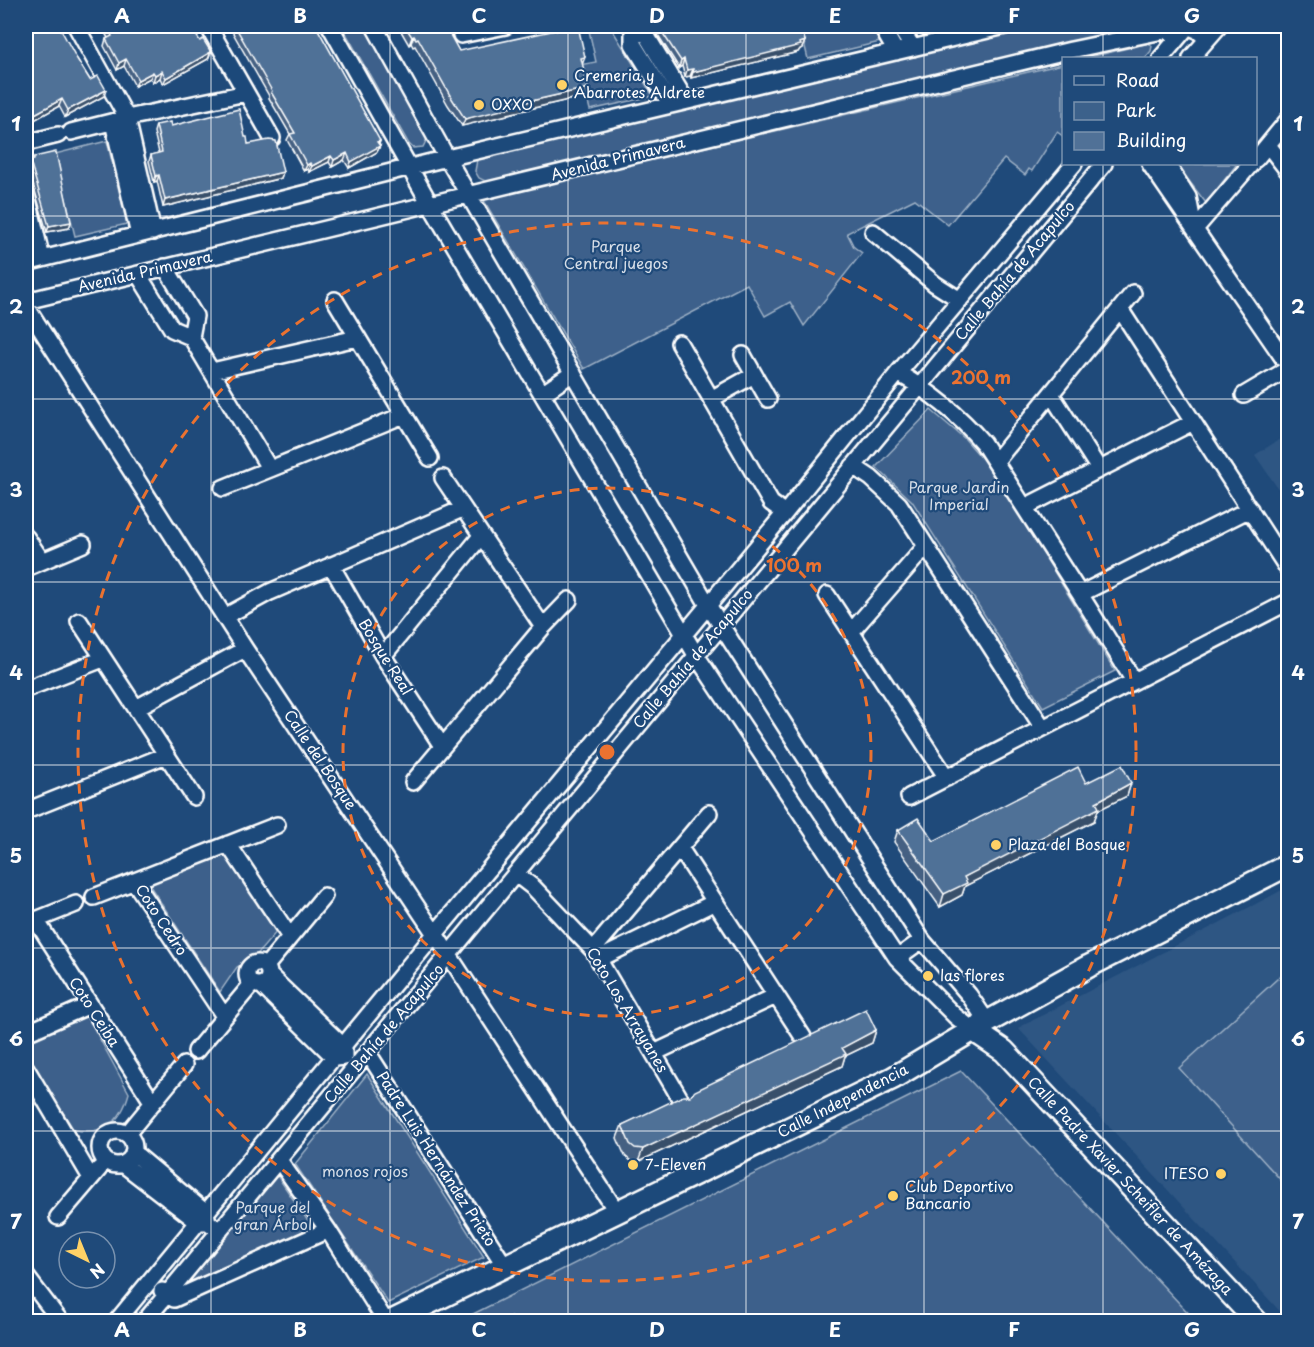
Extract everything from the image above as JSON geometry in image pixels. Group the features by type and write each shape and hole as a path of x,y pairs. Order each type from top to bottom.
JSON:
{"street":[{"path":"76,26 120,120 146,233"},
{"path":"208,26 272,138"},
{"path":"330,26 430,204 696,655 897,958 955,1016 980,1027"},
{"path":"374,26 468,195 708,606 922,940 969,995 980,1027"},
{"path":"460,35 505,26"},
{"path":"881,26 897,52"},
{"path":"899,26 913,48"},
{"path":"26,190 30,260 447,158 1005,26"},
{"path":"1162,57 1188,26 1207,39"},
{"name":"Avenida Primavera","path":"26,301 1060,53 1188,26"},
{"path":"1192,57 1219,26"},
{"path":"632,28 633,44 671,105"},
{"path":"632,28 646,35 686,101"},
{"path":"26,143 246,93"},
{"path":"1257,158 1288,120"},
{"path":"1268,145 1288,171"},
{"name":"Calle Bahía de Acapulco","path":"144,1322 166,1295 208,1222 435,934 785,513 898,373 1073,165"},
{"name":"Calle Bahía de Acapulco","path":"116,1322 150,1281 208,1222 279,1160 1103,165"},
{"path":"1151,165 1288,367 1244,395"},
{"path":"1168,165 1188,197 1195,229"},
{"path":"1195,229 1250,165"},
{"path":"1039,206 1057,220"},
{"path":"873,232 935,284 960,300"},
{"path":"165,267 195,316 191,337"},
{"path":"138,274 172,329 191,337 269,468"},
{"path":"996,461 1133,293"},
{"path":"335,300 430,458"},
{"name":"Calle del Bosque","path":"26,306 226,615 245,649 617,1212"},
{"path":"1120,309 1288,569"},
{"path":"212,371 357,338"},
{"path":"679,343 771,503 785,513"},
{"path":"743,355 768,399"},
{"path":"542,394 573,373"},
{"path":"898,373 944,404 969,427 996,461 1134,681"},
{"path":"711,399 754,375"},
{"path":"1051,394 1099,469"},
{"path":"223,488 404,415"},
{"path":"1025,507 1193,422"},
{"path":"853,466 889,493 898,504 1043,728"},
{"path":"443,478 543,627"},
{"path":"226,615 270,592 462,508"},
{"path":"1080,594 1250,509"},
{"path":"382,656 481,536"},
{"path":"26,537 42,561"},
{"path":"26,568 83,544"},
{"path":"851,632 926,546"},
{"name":"Bosque Real","path":"331,565 382,656 442,746"},
{"path":"827,595 946,778"},
{"path":"413,782 543,627 569,600"},
{"path":"909,797 1288,602"},
{"path":"79,621 194,797"},
{"path":"136,708 245,649"},
{"path":"26,689 103,658"},
{"path":"26,811 166,754"},
{"path":"596,954 709,813"},
{"name":"Coto Cedro","path":"224,1016 134,881 277,825"},
{"path":"228,844 290,937"},
{"path":"680,848 803,1037"},
{"name":"Calle Independencia","path":"388,1322 893,1078 1089,966 1288,865"},
{"name":"Coto Los Arrayanes","path":"516,874 534,888 596,954 681,1100"},
{"path":"93,897 134,881"},
{"path":"196,1051 224,1016 262,977 290,937 324,896"},
{"path":"596,954 715,902"},
{"path":"31,922 76,904"},
{"name":"Coto Ceiba","path":"31,922 90,1005 153,1103"},
{"path":"897,958 922,940"},
{"path":"262,977 356,1068"},
{"path":"654,1053 776,996"},
{"path":"26,1032 90,1005"},
{"name":"Calle Padre Xavier Scheifler de Amézaga","path":"980,1027 1257,1322"},
{"name":"Padre Luis Hernández Prieto","path":"368,1053 504,1266"},
{"path":"127,1134 184,1065"},
{"path":"26,1068 69,1145 95,1173 58,1217"},
{"path":"117,1131 127,1134 132,1141 128,1158 117,1165 107,1162 100,1149 102,1140 108,1133 117,1131"},
{"path":"69,1145 100,1149"},
{"path":"128,1158 208,1222"},
{"path":"279,1160 388,1322"},
{"path":"150,1281 174,1299 328,1230"},
{"path":"26,1276 62,1322"}],"shaded area":[{"path":"1288,434 1288,503 1255,455"},
{"name":"ITESO","path":"1288,887 1288,1320 1018,1028"}],"green space":[{"path":"342,26 364,26 426,135 427,139 423,147 413,148 409,144"},
{"path":"588,26 610,26 653,96 590,110 579,65 596,62"},
{"path":"800,26 870,26 880,42 808,59"},
{"path":"1033,26 1144,26 487,182 479,178 475,171 477,160 481,157"},
{"path":"1149,43 1152,46 1146,57 1090,57"},
{"name":"Parque Central juegos","path":"1062,64 1062,135 1057,132 1032,171 1029,169 1025,175 1004,159 948,225 915,199 847,233 854,247 862,253 804,326 790,302 765,316 747,284 584,369 483,199"},
{"path":"107,141 127,224 75,236 55,154"},
{"path":"1177,165 1236,165 1206,203"},
{"name":"Parque Jardin Imperial","path":"931,410 965,439 992,470 1115,671 1043,707 912,501 876,467"},
{"path":"223,845 278,930 254,958 237,967 220,992 146,880"},
{"path":"1288,969 1288,1188 1179,1068"},
{"path":"84,1010 129,1093 116,1119 110,1125 94,1131 74,1130 26,1055 26,1036"},
{"name":"Club Deportivo Bancario","path":"961,1071 1196,1321 457,1322"},
{"name":"monos rojos","path":"367,1074 484,1257 388,1303 295,1164"},
{"name":"Parque del gran Árbol","path":"276,1174 312,1227 178,1291"}],"building":[{"path":"26,26 59,26 90,80 98,76 106,90 68,110 62,99 31,116 26,107"},
{"path":"107,26 186,26 200,41 203,39 211,52 166,78 162,71 155,75 153,72 138,80 126,59 119,63 106,39 112,36"},
{"path":"235,26 316,26 380,141 377,142 380,146 351,162 347,153 334,160 331,156 312,166 310,163 307,165 290,134 295,133"},
{"path":"405,26 445,26 459,51 578,26 585,57 581,58 588,88 509,106 510,108 465,119 418,38 412,37"},
{"path":"665,26 801,26 805,41 800,43 801,45 693,72 693,69 687,70 684,59 681,61 660,29"},
{"path":"239,109 248,144 276,141 283,172 165,200 151,155 162,152 156,125 170,122 171,126"},
{"path":"56,152 71,222 49,226 30,161 34,160 34,157"},
{"name":"Plaza del Bosque","path":"1122,765 1131,783 1096,802 1099,808 964,877 967,883 944,894 898,830 918,818 934,841 1078,767 1086,783"},
{"path":"866,1009 876,1030 842,1048 846,1054 643,1149 635,1148 630,1144 622,1125 683,1096 690,1096 695,1091"},
{"path":"512,1317 514,1322 503,1322"}],"place":[{"name":"Cremeria y Abarrotes Aldrete","path":"562,85"},
{"name":"OXXO","path":"479,105"},
{"name":"Plaza del Bosque","path":"996,845"},
{"name":"las flores","path":"928,976"},
{"name":"7-Eleven","path":"633,1165"},
{"name":"ITESO","path":"1221,1174"},
{"name":"Club Deportivo Bancario","path":"893,1196"}]}
